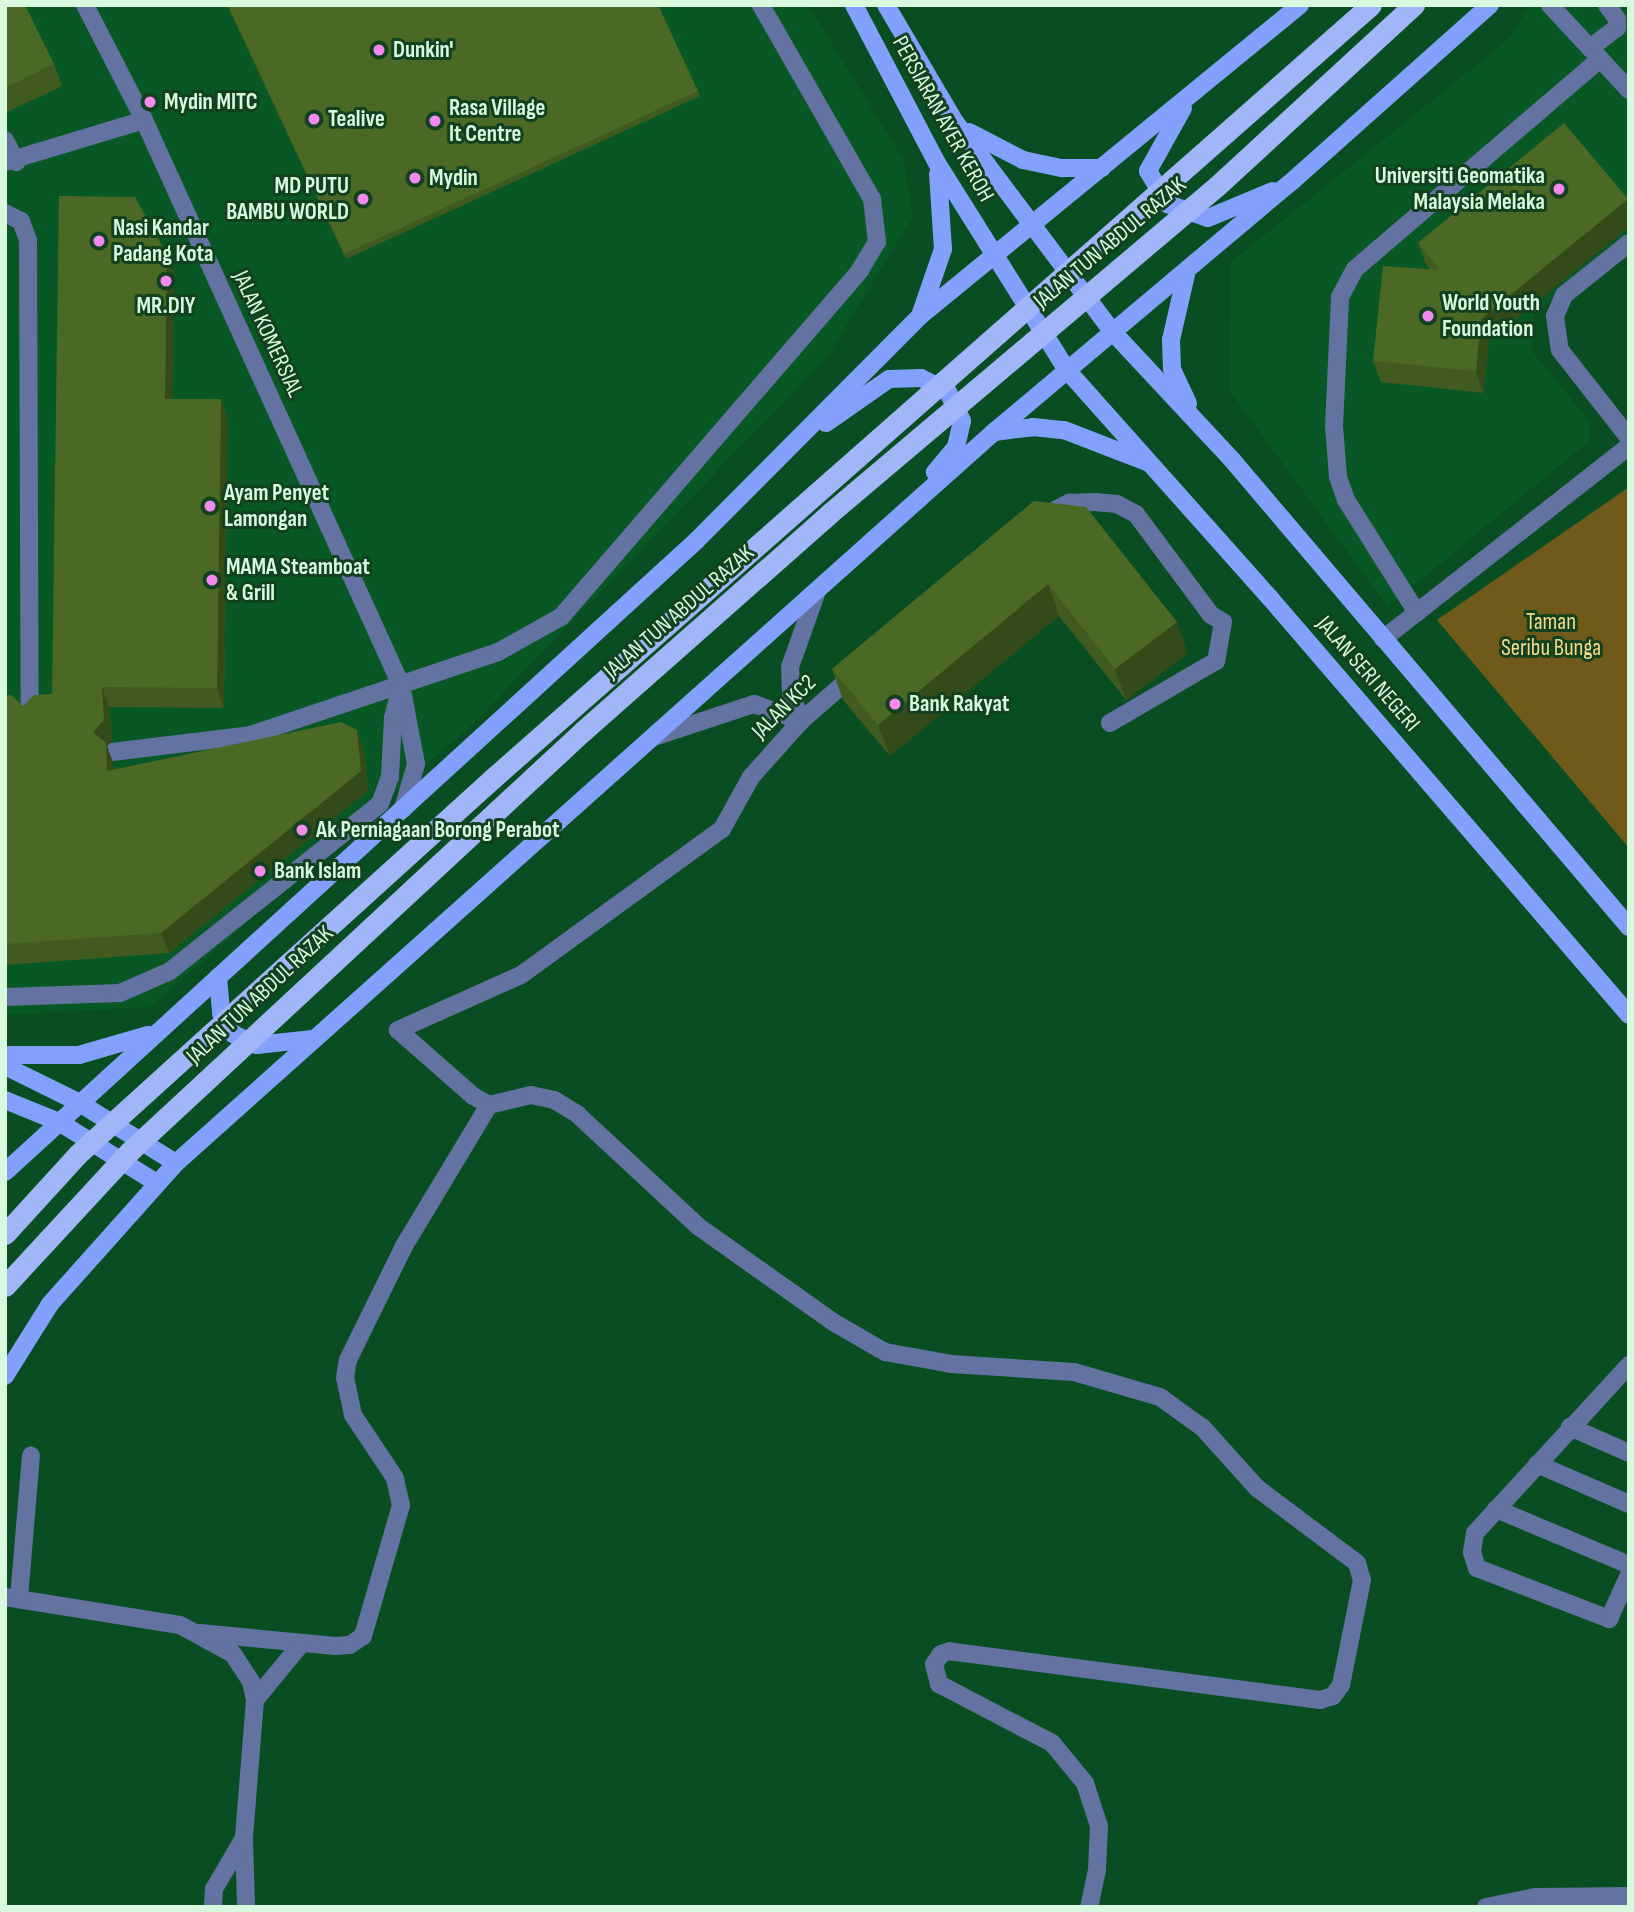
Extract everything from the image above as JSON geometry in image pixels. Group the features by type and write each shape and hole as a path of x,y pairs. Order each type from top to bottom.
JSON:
{"highway":[{"name":"JALAN TUN ABDUL RAZAK","path":"5,1234 78,1154 492,779 1371,5"},
{"name":"JALAN TUN ABDUL RAZAK","path":"5,1286 129,1152 583,731 830,513 1217,186 1414,5"}],"main road":[{"name":"PERSIARAN AYER KEROH","path":"854,5 937,163 991,255 1066,369"},
{"name":"PERSIARAN AYER KEROH","path":"886,5 955,122 1111,330"},
{"path":"5,1171 696,541 920,316 991,255 1102,168 1300,5"},
{"path":"5,1376 50,1304 176,1163 311,1039 657,736 994,432 1111,330 1289,184 1490,5"},
{"path":"1192,94 1148,171 1168,204 1208,218 1289,184"},
{"path":"955,122 987,145 1023,160 1062,168 1102,168"},
{"path":"920,316 943,249 937,163"},
{"path":"1187,270 1171,340 1172,369 1194,417"},
{"name":"JALAN SERI NEGERI","path":"1111,330 1194,417 1629,926"},
{"name":"JALAN SERI NEGERI","path":"1066,369 1629,1015"},
{"path":"788,449 889,379 921,378 948,392 962,421 956,447 884,531"},
{"path":"994,432 1033,427 1064,430 1150,464"},
{"path":"218,977 221,1013 233,1034 257,1045 311,1039"},
{"path":"5,1055 79,1055 158,1031"},
{"path":"5,1066 78,1102 176,1163"},
{"path":"5,1100 59,1122 158,1183"}],"street":[{"name":"JALAN KOMERSIAL","path":"85,5 144,121 401,685 416,764 403,809"},
{"path":"112,752 250,735 498,652 561,617 860,270 877,242 873,199 761,5"},
{"path":"1550,5 1629,90"},
{"path":"1418,612 1346,500 1338,477 1334,426 1340,297 1355,268 1595,54 1617,28 1618,11"},
{"path":"5,139 11,162 144,121"},
{"path":"5,214 21,221 28,240 30,715"},
{"path":"1629,243 1564,295 1555,317 1560,350 1629,438"},
{"path":"1383,639 1506,538 1629,446"},
{"path":"1028,529 1050,511 1069,503 1116,504 1136,514 1211,615 1223,622 1216,661 1110,723"},
{"path":"801,721 791,694 790,667 817,591"},
{"name":"JALAN KC2","path":"489,1105 473,1096 398,1030 521,975 722,829 751,777 801,721 870,661"},
{"path":"5,998 120,993 170,971 380,804 390,776 393,718 401,685"},
{"path":"657,736 754,704 801,721"},
{"path":"200,1633 351,1645 363,1636 399,1521 400,1491 395,1478 362,1434 345,1378 353,1346 404,1247 489,1105 531,1095 554,1101 577,1114 699,1227 833,1322 885,1352 951,1364 1074,1372 1160,1397 1203,1428 1257,1488 1357,1563 1362,1580 1341,1685 1333,1696 1320,1700 950,1651 941,1654 934,1664 939,1684 1052,1743 1085,1783 1099,1826 1097,1870 1089,1907"},
{"path":"1629,1366 1475,1533 1472,1552 1477,1568 1609,1619 1629,1575"},
{"path":"1570,1427 1629,1453"},
{"path":"32,1456 12,1598 180,1625 200,1633 233,1654 251,1682 255,1700 244,1838 246,1907"},
{"path":"1536,1464 1629,1504"},
{"path":"1496,1509 1629,1565"},
{"path":"255,1700 302,1643"},
{"path":"213,1907 214,1889 244,1838"},
{"path":"1486,1907 1535,1897 1629,1896"}],"shaded area":[{"path":"5,5 808,5 903,159 913,217 827,357 477,720 151,1007 5,1015"},
{"path":"1530,5 1629,5 1629,232 1533,315 1532,351 1589,421 1589,441 1388,607 1229,390 1231,262 1509,39"}],"green space":[{"name":"Taman Seribu Bunga","path":"1629,487 1629,848 1437,620"}],"building":[{"path":"5,5 25,5 54,64 5,88"},
{"name":"Mydin","path":"228,5 658,5 698,91 344,254"},
{"path":"1564,123 1628,199 1481,319 1476,371 1373,361 1383,266 1440,270 1418,243"},
{"path":"59,196 135,197 167,255 165,399 221,399 217,688 102,687 104,720 93,732 106,743 107,771 341,722 357,730 361,771 161,933 5,944 5,696 11,695 23,706 34,695 52,694"},
{"path":"1034,501 1086,507 1177,622 1115,669 1048,584 878,725 832,669"}],"place":[{"name":"Dunkin'","path":"379,50"},
{"name":"Mydin MITC","path":"150,102"},
{"name":"Tealive","path":"314,119"},
{"name":"Rasa Village It Centre","path":"435,121"},
{"name":"Mydin","path":"415,178"},
{"name":"Universiti Geomatika Malaysia Melaka","path":"1559,189"},
{"name":"MD PUTU BAMBU WORLD","path":"363,199"},
{"name":"Nasi Kandar Padang Kota","path":"99,241"},
{"name":"MR.DIY","path":"166,281"},
{"name":"World Youth Foundation","path":"1428,316"},
{"name":"Ayam Penyet Lamongan","path":"210,506"},
{"name":"MAMA Steamboat & Grill","path":"212,580"},
{"name":"Bank Rakyat","path":"895,704"},
{"name":"Ak Perniagaan Borong Perabot","path":"302,830"},
{"name":"Bank Islam","path":"260,871"}]}
